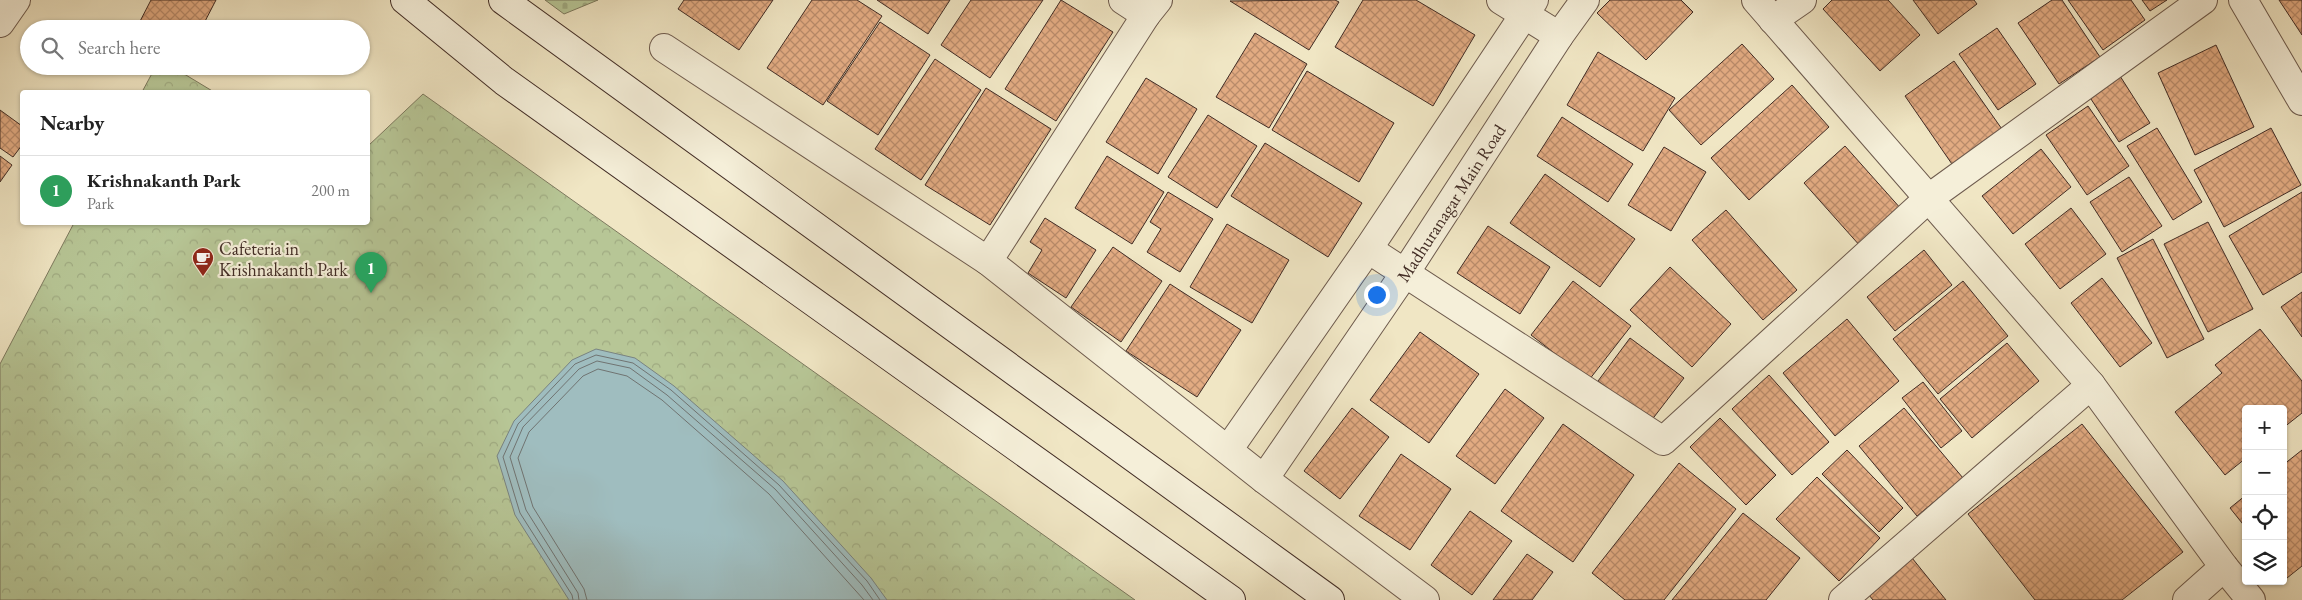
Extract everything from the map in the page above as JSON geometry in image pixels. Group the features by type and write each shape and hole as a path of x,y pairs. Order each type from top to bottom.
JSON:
{"street":[{"path":"0,23 15,0"},
{"path":"405,0 504,81 1231,600"},
{"path":"503,0 1330,600"},
{"path":"1501,0 1529,7 1559,36"},
{"name":"Madhuranagar Main Road","path":"1264,478 1405,274 1559,36 1585,0"},
{"path":"1756,0 2091,385 2224,567 2251,600"},
{"path":"1774,20 1802,0"},
{"path":"1368,249 1663,441 1929,198 2203,0"},
{"path":"2243,0 2302,101"},
{"path":"988,261 1142,5"},
{"path":"1228,450 1368,249 1529,7"},
{"path":"664,48 988,261 1264,478 1425,600"},
{"path":"1843,600 2091,385"},
{"path":"2187,600 2224,567"}],"green space":[{"path":"545,0 598,0 564,14"},
{"path":"151,75 186,75 211,90 143,90"},
{"path":"423,94 1135,600 0,600 0,364 73,225 370,225 370,144"}],"water":[{"path":"596,349 635,358 674,386 783,481 871,578 887,600 569,600 515,515 497,456 514,421 572,360"}],"building":[{"path":"151,0 216,0 206,20 141,20"},
{"path":"684,0 773,0 739,50 678,9"},
{"path":"812,0 857,0 882,16 823,105 767,68"},
{"path":"877,0 950,0 928,34"},
{"path":"971,0 1043,0 990,78 941,45"},
{"path":"1061,0 1113,32 1056,121 1005,89"},
{"path":"1335,0 1339,2 1309,50 1230,1"},
{"path":"1363,0 1416,0 1475,35 1433,106 1335,47"},
{"path":"1610,0 1681,0 1693,12 1646,60 1597,13"},
{"path":"1832,0 1888,0 1920,35 1880,71 1823,9"},
{"path":"1913,0 1974,0 1977,4 1938,34"},
{"path":"2052,0 2062,0 2100,57 2059,84 2018,23"},
{"path":"2068,0 2131,0 2145,20 2103,50"},
{"path":"2142,0 2167,0 2150,11"},
{"path":"2279,0 2302,0 2302,35"},
{"path":"880,22 930,55 878,135 827,101"},
{"path":"1997,28 2036,84 1998,110 1959,54"},
{"path":"1255,33 1307,64 1269,128 1216,97"},
{"path":"1742,44 1774,79 1701,145 1669,110"},
{"path":"2216,45 2254,127 2195,155 2158,73"},
{"path":"1598,52 1675,98 1643,151 1567,105"},
{"path":"935,59 981,90 921,180 875,149"},
{"path":"1954,61 2004,132 1954,167 1905,96"},
{"path":"1307,71 1394,123 1359,182 1272,130"},
{"path":"2120,76 2150,123 2119,142 2089,96"},
{"path":"1146,78 1197,109 1158,174 1106,142"},
{"path":"1792,85 1829,127 1749,200 1711,158"},
{"path":"986,88 1051,129 990,225 925,185"},
{"path":"2088,106 2129,166 2087,195 2046,135"},
{"path":"0,110 20,125 20,148 13,157 0,148"},
{"path":"1208,115 1257,146 1217,208 1168,177"},
{"path":"1562,117 1633,164 1608,202 1537,156"},
{"path":"2157,128 2202,202 2173,220 2127,146"},
{"path":"2271,128 2301,185 2224,227 2194,170"},
{"path":"1265,143 1362,203 1328,257 1231,196"},
{"path":"1845,146 1902,210 1861,247 1804,183"},
{"path":"1664,147 1706,172 1671,231 1628,205"},
{"path":"2041,149 2071,187 2013,234 1982,196"},
{"path":"0,156 12,165 0,182"},
{"path":"1107,156 1164,192 1132,244 1075,208"},
{"path":"1545,174 1635,239 1600,287 1510,223"},
{"path":"2129,177 2162,226 2122,252 2090,202"},
{"path":"1168,192 1213,219 1180,272 1147,252 1161,229 1150,222"},
{"path":"2302,192 2302,272 2263,295 2229,236"},
{"path":"2071,208 2106,254 2060,289 2025,244"},
{"path":"1726,210 1797,290 1763,320 1692,240"},
{"path":"1045,218 1096,250 1066,298 1028,273 1042,250 1030,242"},
{"path":"2208,222 2253,309 2208,332 2164,244"},
{"path":"1227,224 1289,260 1252,323 1190,287"},
{"path":"1488,226 1550,267 1520,314 1457,273"},
{"path":"2153,239 2204,339 2167,358 2117,258"},
{"path":"1113,247 1162,281 1121,342 1071,307"},
{"path":"1924,250 1952,285 1895,331 1867,297"},
{"path":"1670,267 1731,324 1692,367 1630,310"},
{"path":"2102,278 2152,343 2120,367 2071,303"},
{"path":"1573,281 1631,326 1589,380 1531,335"},
{"path":"1963,281 2008,336 1938,394 1893,339"},
{"path":"1170,284 1241,330 1197,397 1126,351"},
{"path":"2302,292 2302,337 2281,307"},
{"path":"1847,319 1899,381 1835,436 1783,373"},
{"path":"2260,329 2302,381 2302,413 2287,425 2287,405 2242,405 2242,461 2225,475 2175,412 2222,373 2215,365"},
{"path":"1420,332 1479,374 1429,443 1370,400"},
{"path":"1630,338 1684,378 1651,421 1598,381"},
{"path":"2007,343 2039,381 1972,438 1940,399"},
{"path":"1769,375 1829,442 1792,475 1732,409"},
{"path":"1923,382 1962,431 1941,448 1902,398"},
{"path":"1505,389 1544,418 1495,484 1456,456"},
{"path":"1352,408 1389,437 1340,499 1304,471"},
{"path":"1904,408 1963,478 1917,516 1859,446"},
{"path":"1720,418 1776,475 1746,505 1690,447"},
{"path":"1563,424 1634,475 1573,562 1501,511"},
{"path":"2082,424 2183,552 2122,600 2035,600 1968,514"},
{"path":"1847,450 1903,508 1879,532 1822,474"},
{"path":"2302,450 2302,566 2287,578 2287,495 2287,462"},
{"path":"1401,454 1451,489 1410,550 1359,516"},
{"path":"1679,463 1736,509 1664,600 1625,600 1592,573"},
{"path":"1817,477 1880,538 1839,581 1776,519"},
{"path":"2242,498 2242,523 2230,508"},
{"path":"1470,511 1512,541 1472,595 1431,565"},
{"path":"1743,513 1800,558 1766,600 1672,600"},
{"path":"1908,553 1946,600 1873,600 1864,589"},
{"path":"1527,554 1553,572 1532,600 1493,600"}],"place":[{"name":"Cafeteria in Krishnakanth Park","path":"203,277"},
{"name":"Krishnakanth Park","path":"371,293"}]}
